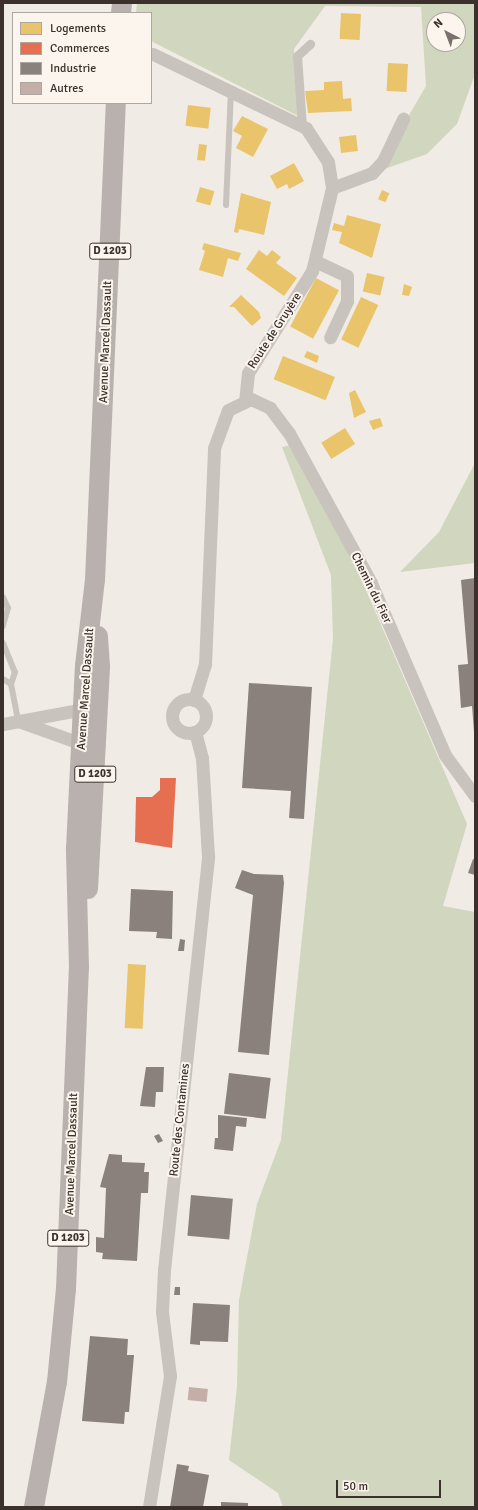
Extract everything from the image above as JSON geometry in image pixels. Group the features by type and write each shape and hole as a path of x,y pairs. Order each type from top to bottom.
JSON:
{"main road":[{"name":"Avenue Marcel Dassault","path":"34,1507 55,1398 64,1319 78,967 76,849 89,746 91,709 116,104"}],"street":[{"path":"302,127 297,56 310,44"},
{"name":"Route de Gruyère","path":"153,54 302,127 328,162 332,188 315,261 304,287 248,373 245,400"},
{"path":"332,188 372,173 383,161 403,119"},
{"path":"315,261 347,276 347,301 330,337"},
{"path":"194,700 205,665 214,448 223,416 234,405 245,400"},
{"name":"Chemin du Fier","path":"245,400 265,404 289,433 371,583 445,755 475,796"},
{"path":"194,700 204,708 206,716 204,724 195,732 180,731 171,718 177,704 194,700"},
{"path":"3,724 91,709"},
{"path":"18,722 89,746"},
{"name":"Route des Contamines","path":"149,1507 170,1376 162,1312 164,1270 208,856 202,758 195,732"}],"lane":[{"path":"226,205 231,92"},
{"path":"3,597 8,608 3,626"},
{"path":"3,643 15,672 12,684 18,722"},
{"path":"3,679 12,684"}],"green space":[{"path":"137,3 475,3 475,74 457,124 427,154 376,172 426,86 421,7 325,6 294,49 298,116 152,42 152,12 136,12"},
{"path":"296,444 363,583 467,824 443,906 475,912 475,1507 283,1507 278,1493 229,1460 237,1386 239,1300 257,1204 281,1140 333,639 331,575 282,447"},
{"path":"475,463 475,563 400,572 439,532"}],"building: Logements":[{"path":"341,13 361,14 360,40 340,39"},
{"path":"388,63 408,64 407,92 387,91"},
{"path":"342,81 343,99 351,98 352,111 308,113 305,91 324,90 324,82"},
{"path":"188,105 211,108 208,129 185,126"},
{"path":"242,116 268,129 253,157 236,148 242,136 233,131"},
{"path":"356,135 358,151 341,153 339,137"},
{"path":"199,144 207,145 205,161 197,160"},
{"path":"294,163 304,181 289,189 287,184 277,189 270,176"},
{"path":"200,187 214,191 210,206 196,201"},
{"path":"382,190 389,193 385,202 378,199"},
{"path":"241,193 271,202 264,235 239,229 238,233 234,232"},
{"path":"347,215 381,224 372,258 339,243 342,232 332,230 334,223 344,226"},
{"path":"204,243 241,253 238,261 228,258 223,277 199,270 205,251 202,249"},
{"path":"259,250 267,256 272,250 281,257 276,263 297,278 284,296 246,269"},
{"path":"367,273 385,277 380,296 363,292"},
{"path":"316,278 339,290 313,339 290,327"},
{"path":"404,284 412,287 409,296 402,295"},
{"path":"241,295 259,312 261,318 252,326 234,307 229,307"},
{"path":"361,297 378,305 358,348 341,340"},
{"path":"307,351 319,356 317,363 304,357"},
{"path":"283,356 335,377 326,400 274,379"},
{"path":"355,390 366,412 354,418 349,393"},
{"path":"380,418 383,426 373,430 369,421"},
{"path":"345,428 355,444 331,459 321,443"},
{"path":"128,964 146,965 143,1029 125,1028"}],"building: Commerces":[{"path":"160,778 176,778 172,848 135,842 136,797 152,797 160,790"}],"building: Industrie":[{"path":"475,578 474,732 472,706 461,708 458,665 468,664 461,580"},
{"path":"249,683 312,687 304,819 289,818 291,791 242,788"},
{"path":"473,859 475,860 475,875 468,873"},
{"path":"242,870 254,874 283,875 284,883 269,1055 238,1052 253,895 235,888"},
{"path":"131,889 173,891 172,939 156,938 157,932 129,931"},
{"path":"180,939 185,940 184,951 178,951"},
{"path":"146,1067 164,1067 163,1092 156,1092 155,1107 140,1106"},
{"path":"229,1073 271,1078 266,1119 224,1114"},
{"path":"218,1115 247,1118 246,1127 236,1126 233,1151 214,1149 215,1138 218,1138"},
{"path":"159,1134 163,1141 158,1143 154,1136"},
{"path":"109,1154 122,1155 122,1162 145,1163 144,1172 149,1172 148,1193 141,1193 137,1261 102,1259 103,1253 96,1252 96,1237 104,1238 106,1188 100,1187"},
{"path":"191,1195 233,1199 229,1240 187,1236"},
{"path":"175,1287 180,1287 180,1295 174,1295"},
{"path":"193,1303 230,1305 228,1342 200,1341 200,1345 190,1344"},
{"path":"90,1336 128,1339 127,1355 134,1355 129,1412 125,1412 124,1424 82,1421"},
{"path":"177,1464 189,1466 188,1471 209,1475 203,1507 170,1507"},
{"path":"221,1502 248,1503 248,1507 221,1507"}],"building: Autres":[{"path":"189,1387 208,1389 207,1402 188,1400"}]}
